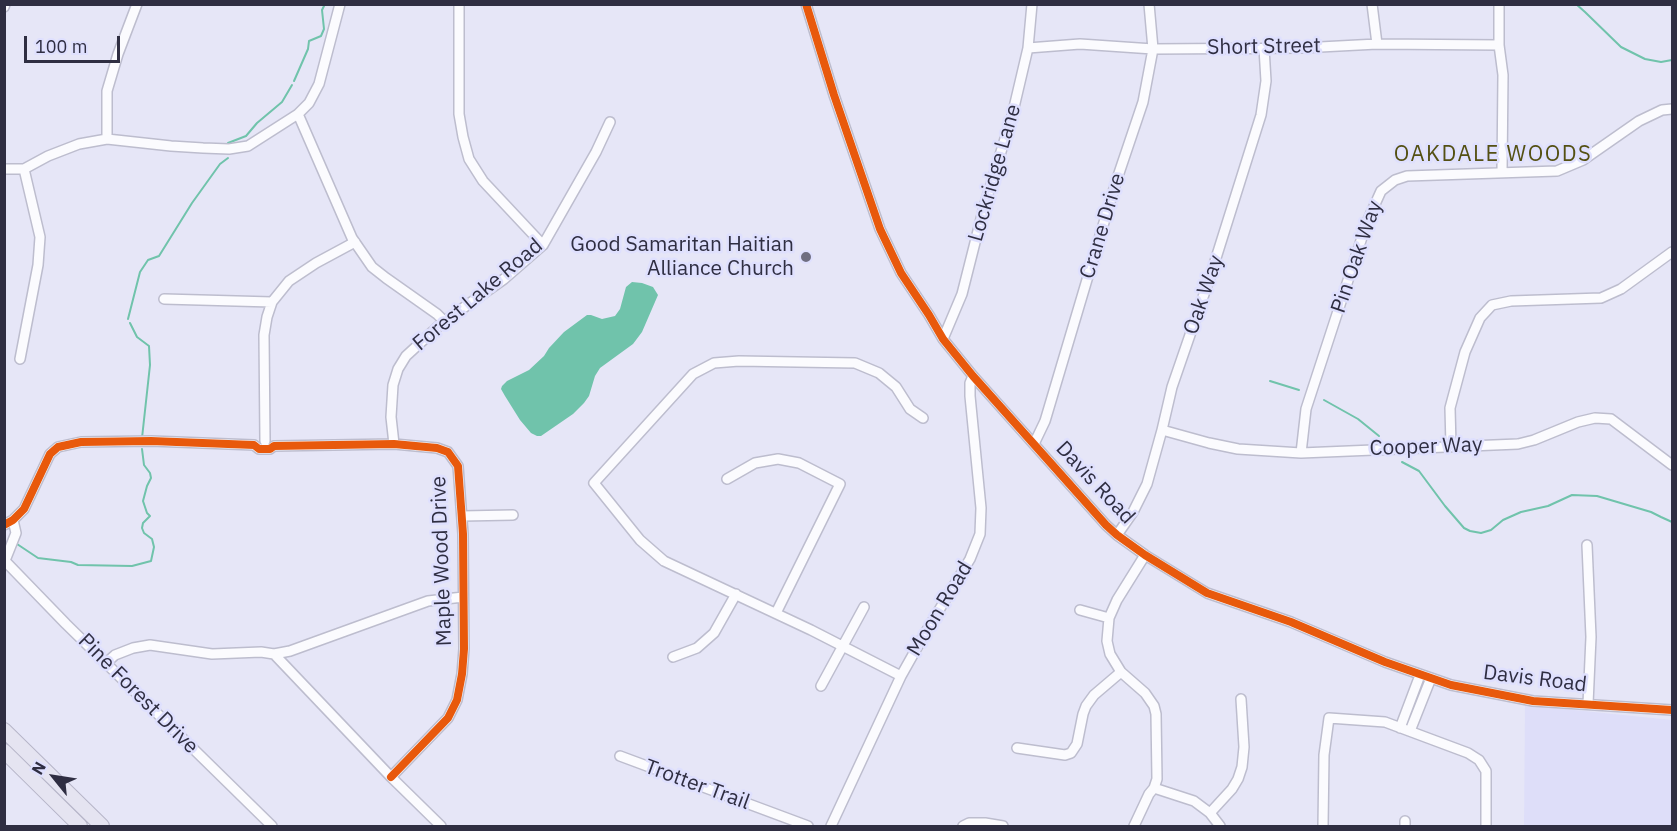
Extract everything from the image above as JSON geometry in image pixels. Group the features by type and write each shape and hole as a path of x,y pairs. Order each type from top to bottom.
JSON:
{"highway":[{"path":"4,730 102,826"},
{"path":"4,751 80,826"}],"street":[{"path":"107,139 107,92 118,54 137,4"},
{"path":"4,169 24,169 48,156 79,144 107,139 171,146 239,149 256,142 298,114 309,103 319,84 340,4"},
{"path":"459,4 459,114 469,159 483,181 543,244"},
{"name":"Davis Road","path":"806,4 834,95 880,229 901,273 943,339 973,376 1117,535 1207,593 1291,622 1385,663 1451,686 1533,701 1672,710"},
{"name":"Lockridge Lane","path":"943,339 962,294 984,207 1012,116 1028,48 1032,4"},
{"name":"Crane Drive","path":"1034,444 1045,421 1116,182 1143,102 1153,49 1149,4"},
{"path":"1372,4 1377,44"},
{"path":"1499,4 1499,45 1503,75 1502,172"},
{"name":"Short Street","path":"1028,48 1080,44 1153,49 1301,48 1377,44 1499,45"},
{"name":"Oak Way","path":"1117,535 1133,512 1147,484 1172,387 1211,274 1261,115 1266,81 1264,48"},
{"name":"Pin Oak Way","path":"1301,453 1306,409 1367,222 1381,191 1395,180 1407,176 1557,171 1583,160 1639,121 1662,110 1672,109"},
{"path":"298,114 354,242 372,267 445,321"},
{"name":"Forest Lake Road","path":"394,444 391,417 393,385 398,369 406,356 445,321 504,279 543,244 610,122"},
{"path":"20,359 38,265 40,237 24,169"},
{"path":"270,443 264,335 272,302 289,281 354,242"},
{"path":"1451,446 1449,408 1465,352 1480,318 1492,305 1511,301 1601,298 1621,289 1672,252"},
{"path":"164,299 272,302"},
{"path":"901,676 776,613 664,561 640,540 594,483 693,374 714,363 855,363 879,373 896,387 910,410 923,418"},
{"name":"Moon Road","path":"831,826 878,721 924,635 970,559 980,534 981,507 970,396 970,383 973,376"},
{"name":"Cooper Way","path":"1162,430 1238,449 1301,453 1518,444 1578,422 1595,418 1611,419 1672,465"},
{"name":"Maple Wood Drive","path":"5,561 16,533 7,521 24,509 50,454 58,447 81,442 102,441 254,445 265,450 270,449 270,443 394,444 436,448 448,452 458,466 462,516 464,649 462,674 457,700 448,718 391,777"},
{"path":"727,479 755,463 778,459 800,463 840,484 776,613"},
{"path":"462,516 513,515"},
{"path":"1587,545 1591,637 1588,704"},
{"path":"1134,826 1154,788 1156,779 1157,722 1154,706 1145,693 1120,672 1110,654 1107,641 1109,618 1117,600 1145,555"},
{"name":"Pine Forest Drive","path":"5,561 272,826"},
{"path":"674,657 697,648 714,633 736,594"},
{"path":"106,663 115,655 150,645 212,654 261,652 274,654 290,651 428,601 463,597"},
{"path":"821,686 864,608"},
{"path":"1080,610 1109,618"},
{"path":"274,654 441,826"},
{"path":"1017,748 1065,755 1071,753 1077,744 1086,706 1094,695 1120,672"},
{"path":"1400,728 1419,675"},
{"path":"1410,731 1431,678"},
{"path":"1210,813 1232,789 1242,767 1244,747 1240,699"},
{"path":"1323,826 1324,755 1329,718 1385,722 1468,753 1479,760 1486,771 1486,826"},
{"name":"Trotter Trail","path":"620,756 808,826"},
{"path":"1154,788 1194,801 1210,813 1220,826"},
{"path":"963,826 969,823 1003,826"}],"shaded area":[{"path":"632,282 653,287 658,295 642,332 633,344 600,368 589,396 573,414 541,436 531,433 505,396 501,389 502,386 529,370 564,332 587,315 602,319 615,316 620,309 626,287"},
{"path":"1525,705 1672,720 1672,826 1524,826"}],"waterway":[{"path":"294,81 308,49 309,41 321,36 324,29 322,10 325,4"},
{"path":"1576,4 1621,47 1645,59 1661,62 1672,60"},
{"path":"228,143 246,136 257,123 282,102 292,85"},
{"path":"128,319 140,272 148,260 159,256 192,203 220,164 228,158"},
{"path":"130,323 137,337 149,346 150,365 142,438"},
{"path":"1270,381 1299,390"},
{"path":"1324,400 1358,419 1379,436"},
{"path":"17,544 38,558 78,565 132,566 151,561 154,547 152,539 144,533 142,528 143,523 150,516 143,501 151,478 144,465 142,449"},
{"path":"1402,462 1419,471 1445,506 1464,528 1470,531 1481,533 1491,530 1503,520 1521,512 1548,506 1572,495 1597,496 1651,512 1672,522"}],"cycle path":[{"path":"806,4 834,95 880,229 901,273 943,339 973,376 1117,535 1207,593 1291,622 1385,662 1451,685 1533,701 1672,710"},
{"path":"4,525 24,509 50,454 58,447 81,442 151,441 254,445 259,449 270,449 274,446 394,444 437,448 448,452 458,466 463,534 464,649 462,674 457,700 448,718 391,777"}],"place":[{"name":"Good Samaritan Haitian Alliance Church","path":"806,257"}],"district":[{"name":"OAKDALE WOODS","path":"1493,155"}]}
